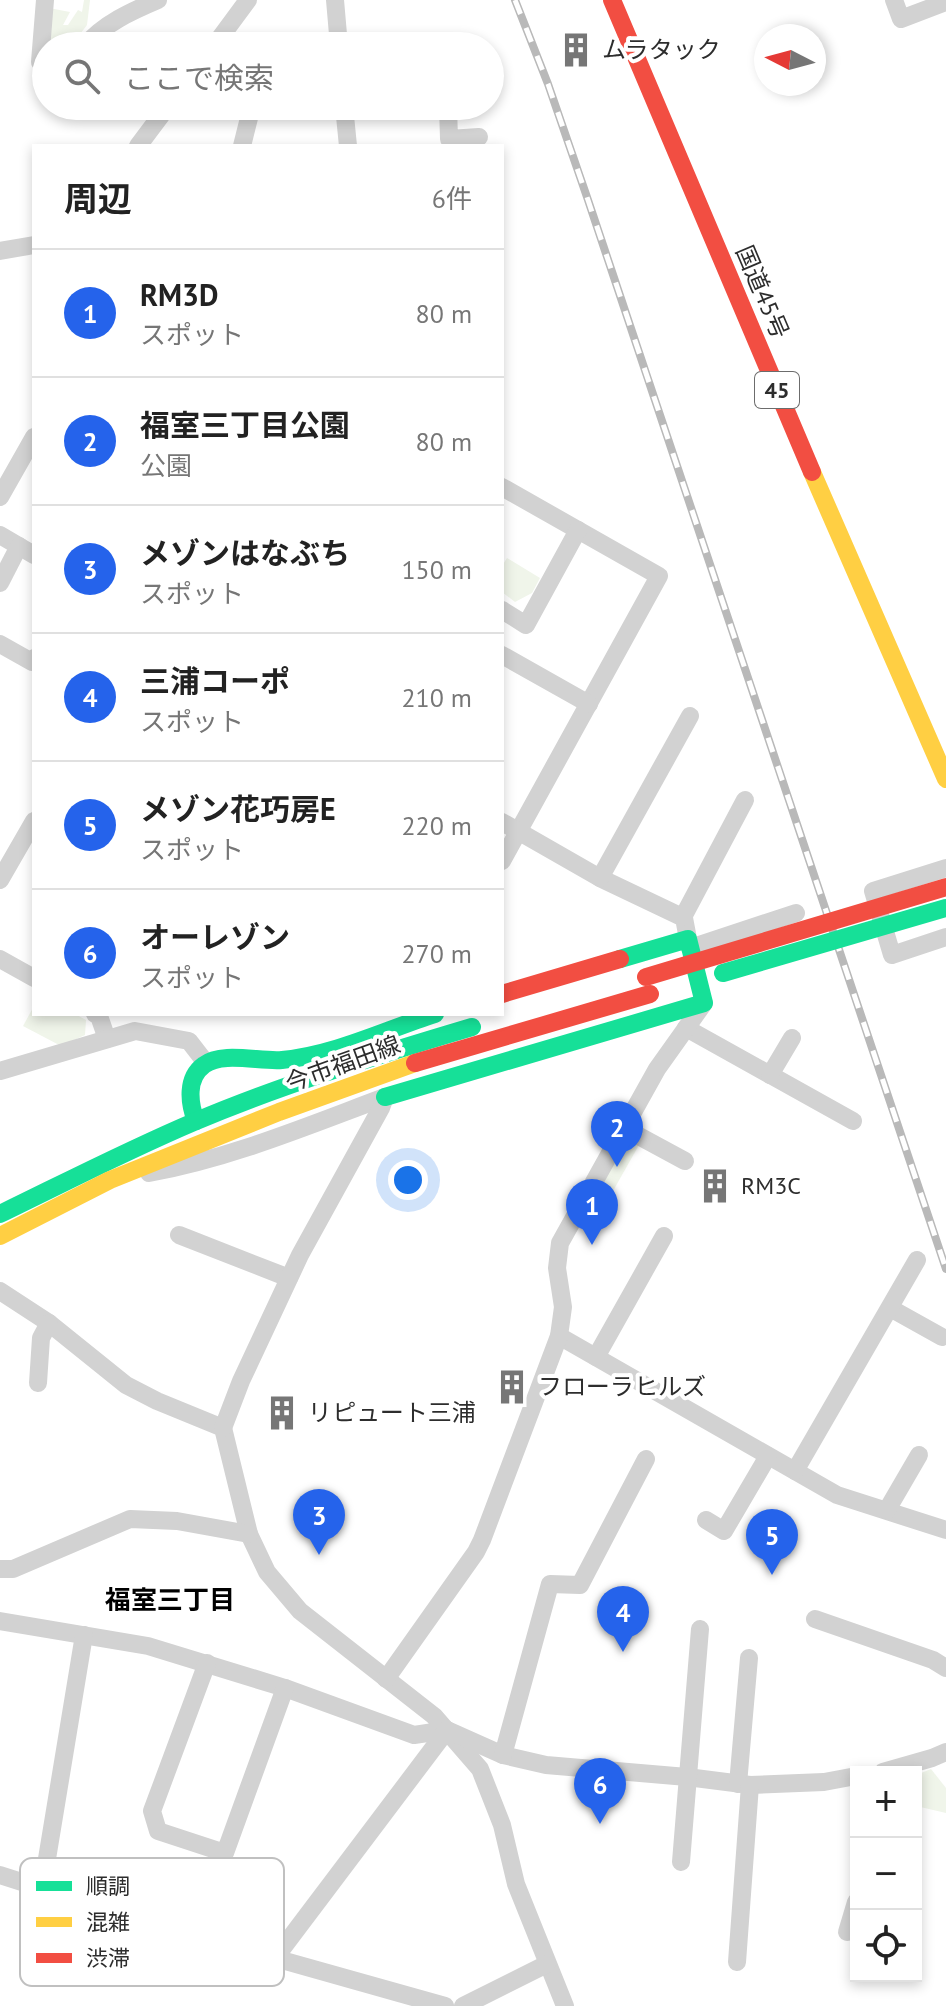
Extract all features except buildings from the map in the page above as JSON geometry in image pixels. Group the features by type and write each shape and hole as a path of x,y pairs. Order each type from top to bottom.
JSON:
{"main road":[{"name":"国道45号","path":"612,0 946,779"},
{"name":"今市福田線","path":"0,1236 110,1180 279,1112 421,1061 946,887"},
{"name":"今市福田線","path":"539,1008 648,986 946,908"},
{"path":"385,1097 704,1003 689,944 504,993"},
{"path":"196,1121 190,1108 189,1087 206,1063 226,1058 274,1061 304,1058 425,1016"},
{"name":"今市福田線","path":"0,1214 196,1121 294,1084 494,1021"}],"street":[{"path":"42,32 45,0"},
{"path":"100,32 129,12 158,0"},
{"path":"224,32 248,0"},
{"path":"335,0 338,32"},
{"path":"894,0 901,19 946,2"},
{"path":"140,144 158,120"},
{"path":"242,144 248,120"},
{"path":"345,120 348,144"},
{"path":"448,120 449,139 479,137"},
{"path":"0,251 32,245"},
{"path":"0,497 32,441"},
{"path":"504,488 659,576 589,704 510,827 504,852"},
{"path":"504,611 526,625 578,530"},
{"path":"0,535 26,550 0,583"},
{"path":"0,644 32,662"},
{"path":"504,656 589,704"},
{"path":"600,878 690,716"},
{"path":"683,917 745,800"},
{"path":"0,880 8,848 32,823"},
{"path":"510,827 600,878 683,917 689,944 796,913"},
{"path":"946,868 873,891 892,955 946,937"},
{"path":"0,959 32,977"},
{"path":"386,1679 476,1552 559,1336 563,1307 557,1268 560,1243 657,1069 704,1003"},
{"path":"99,1016 107,1039"},
{"path":"686,1028 853,1121"},
{"path":"0,1071 135,1031 189,1041 206,1063"},
{"path":"770,1075 792,1038"},
{"path":"110,1180 187,1166 233,1153 385,1097"},
{"path":"385,1097 289,1278 241,1381 223,1428 249,1534 267,1572 300,1611 434,1716 480,1769 502,1825 516,1884 565,2006"},
{"path":"624,1128 685,1161"},
{"path":"179,1235 289,1278"},
{"path":"596,1357 664,1236"},
{"path":"795,1471 917,1260"},
{"path":"0,1291 49,1323 126,1385 223,1428"},
{"path":"890,1308 942,1337"},
{"path":"38,1383 41,1338 49,1323"},
{"path":"559,1336 837,1495 946,1530"},
{"path":"887,1510 919,1455"},
{"path":"706,1520 724,1531 768,1456"},
{"path":"503,1755 550,1584 580,1585 646,1459"},
{"path":"0,1569 13,1569 130,1519 177,1521 249,1534"},
{"path":"815,1619 933,1660 946,1668"},
{"path":"0,1621 148,1646 285,1688 414,1735 447,1730 503,1755 546,1765 744,1784 824,1782 850,1777"},
{"path":"681,1862 700,1629"},
{"path":"47,1858 84,1635"},
{"path":"737,1962 749,1658"},
{"path":"207,1663 152,1811 158,1831 225,1853 285,1688"},
{"path":"284,1946 447,1730"},
{"path":"905,1766 946,1752"},
{"path":"0,1875 20,1882"},
{"path":"847,1932 854,1910"},
{"path":"284,1961 378,1997 445,2006"},
{"path":"463,2006 547,1964"}],"shaded area":[{"path":"84,0 90,0 87,25 82,32 47,32 49,8 70,12 63,25 68,25 78,10 82,12"},
{"path":"507,558 540,578 532,593 515,602 504,594 504,563"},
{"path":"32,1010 32,1016 79,1016 86,1020 85,1035 61,1046 23,1026"},
{"path":"631,1141 639,1145 609,1198 595,1188 619,1145"},
{"path":"931,1769 946,1788 946,1813 922,1807 922,1773"}],"railway":[{"path":"515,0 588,200 946,1269"}],"traffic: fast":[{"path":"723,973 946,908"},
{"path":"385,1097 704,1003 688,939 620,959"},
{"path":"196,1121 191,1099 192,1084 198,1070 212,1061 302,1057 341,1047 429,1016"},
{"path":"0,1214 228,1108 472,1027"}],"traffic: slow":[{"path":"812,472 946,779"},
{"path":"0,1236 110,1180 279,1112 415,1063"}],"traffic: jam":[{"path":"612,0 812,472"},
{"path":"646,977 946,887"},
{"path":"504,993 620,959"},
{"path":"415,1063 650,994"}],"place":[{"name":"ムラタック","path":"576,50"},
{"name":"福室三丁目公園","path":"617,1167"},
{"name":"RM3C","path":"715,1186"},
{"name":"RM3D","path":"592,1245"},
{"name":"フローラヒルズ","path":"512,1387"},
{"name":"リピュート三浦","path":"282,1413"},
{"name":"メゾンはなぶち","path":"319,1555"},
{"name":"メゾン花巧房E","path":"772,1575"},
{"name":"三浦コーポ","path":"623,1652"},
{"name":"オーレゾン","path":"600,1824"}],"district":[{"name":"福室三丁目","path":"170,1600"}]}
